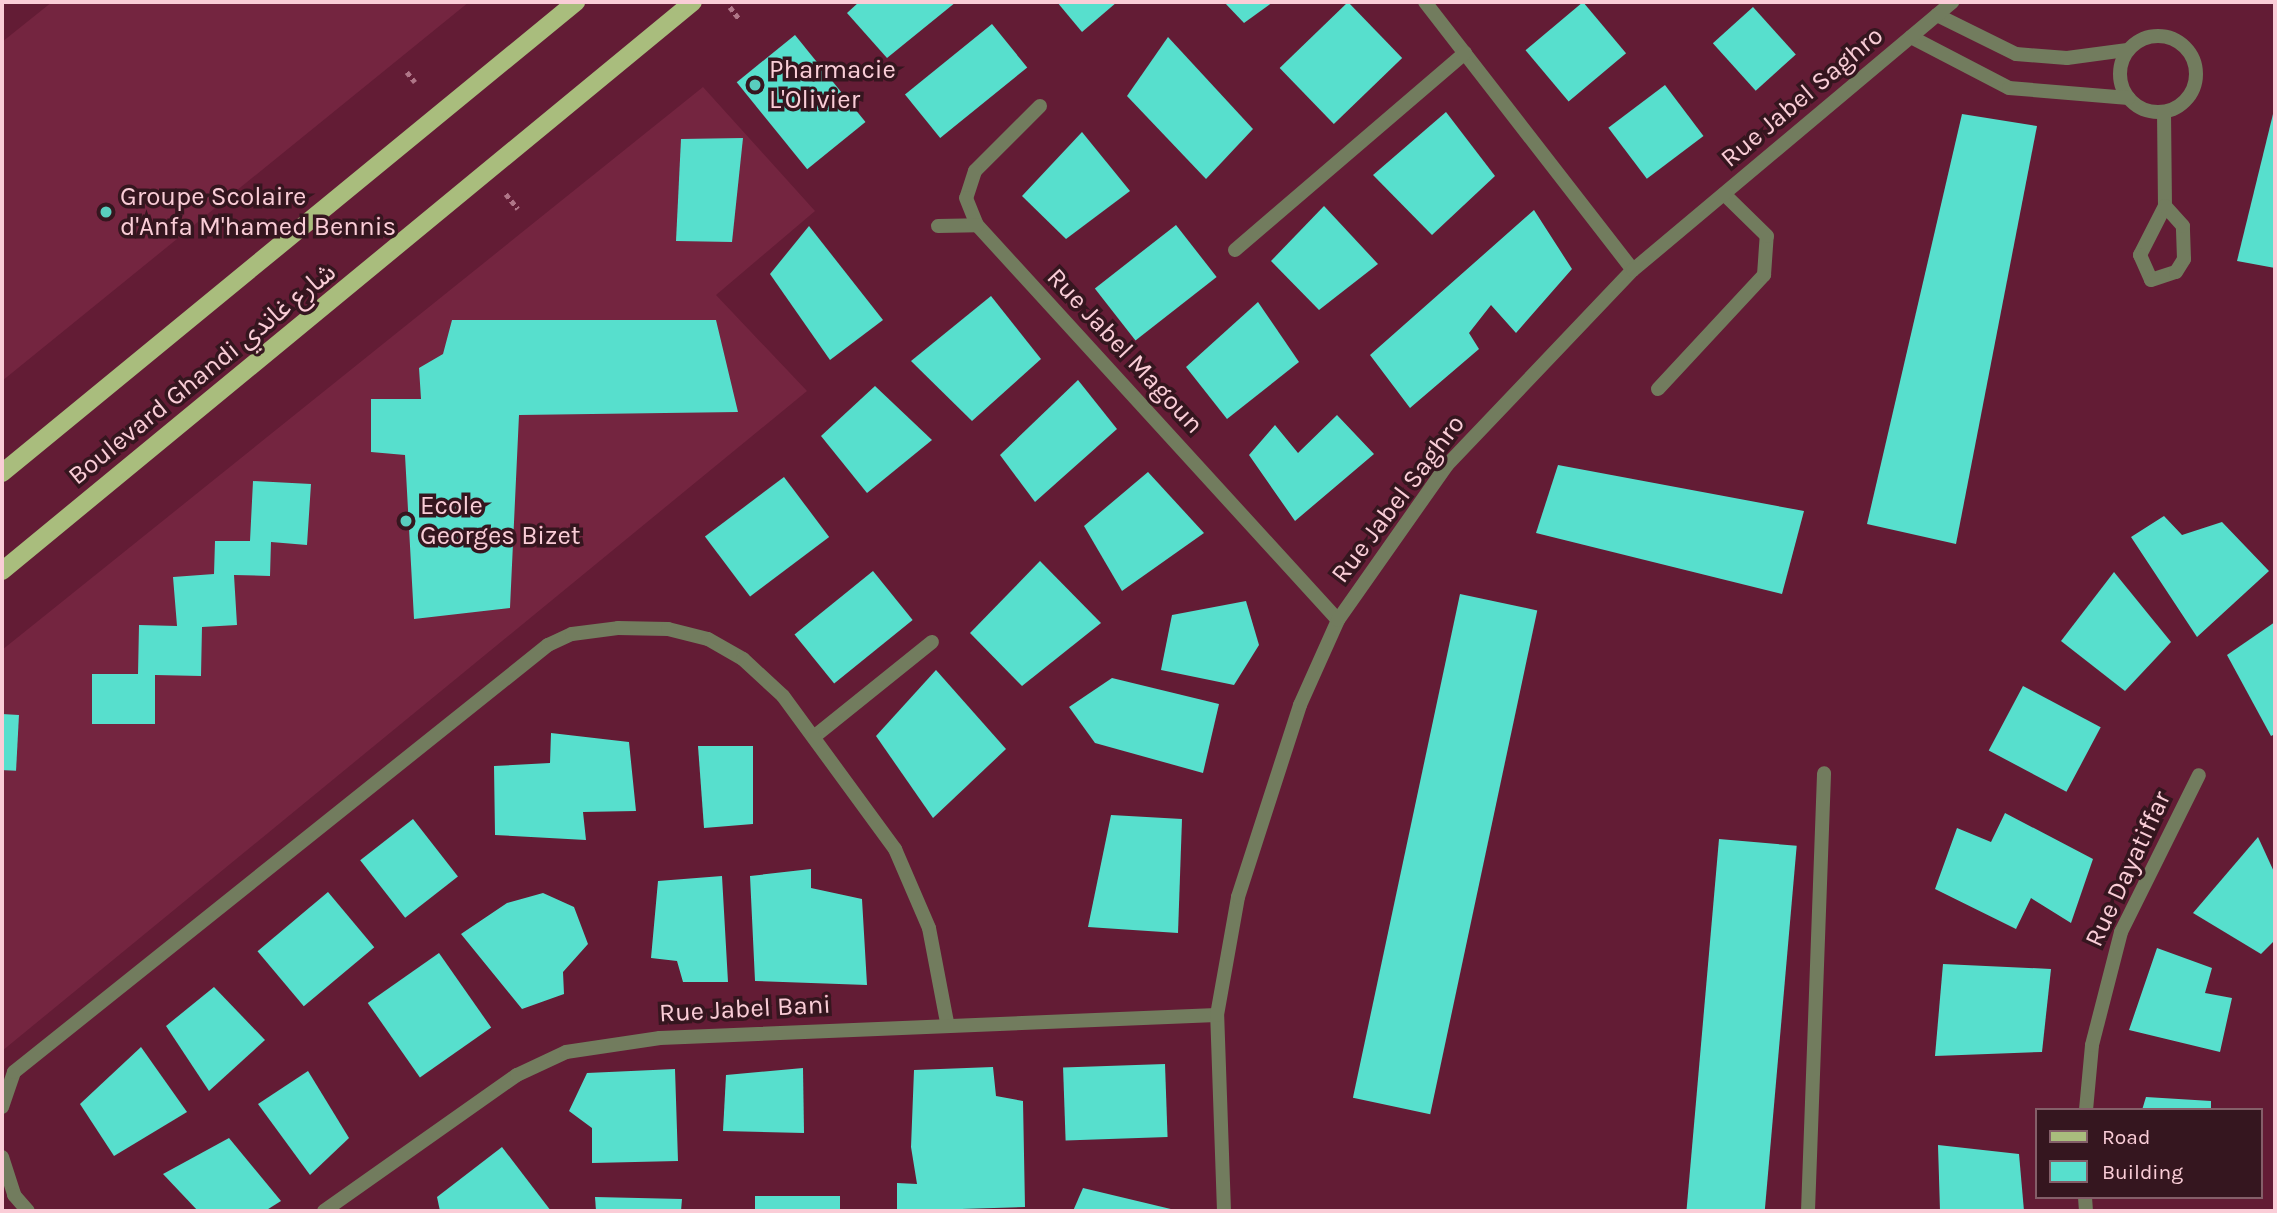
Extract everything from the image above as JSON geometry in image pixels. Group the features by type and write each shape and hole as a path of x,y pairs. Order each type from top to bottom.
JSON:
{"main road":[{"name":"Boulevard Ghandi شارع غاندي","path":"2,473 576,2"},
{"name":"Boulevard Ghandi شارع غاندي","path":"2,571 693,2"}],"street":[{"path":"1425,2 1633,270"},
{"name":"Rue Jabel Saghro","path":"1224,1211 1217,1015 1238,897 1270,791 1338,620 1447,465 1633,270 1952,2"},
{"path":"1937,15 2017,54 2067,58 2127,50 2160,35 2191,53 2193,90 2164,112"},
{"path":"1911,37 2010,88 2129,98 2164,112"},
{"path":"2127,50 2120,66 2129,98"},
{"path":"1235,250 1465,53"},
{"name":"Rue Jabel Magoun","path":"1040,107 975,171 966,198 976,225 1338,620"},
{"path":"2164,112 2165,206 2140,255 2151,280 2176,272 2184,259 2183,226 2165,206"},
{"path":"1658,389 1764,275 1767,236 1724,194"},
{"path":"938,226 976,225"},
{"path":"2,1107 14,1072 560,639 643,628 708,639 764,677 815,736 895,849 929,928 947,1022"},
{"path":"815,736 932,642"},
{"path":"1808,1211 1824,774"},
{"name":"Rue Dayatiffar","path":"2085,1108 2092,1045 2121,932 2199,775"},
{"name":"Rue Jabel Bani","path":"324,1211 517,1074 566,1052 660,1038 947,1022 1217,1015"},
{"path":"2,1157 14,1195 28,1211"}],"path":[{"path":"730,6 740,20"},
{"path":"407,72 415,82"},
{"path":"505,193 518,209"}],"shaded area":[{"name":"Groupe Scolaire d'Anfa M'hamed Bennis","path":"52,2 469,2 2,381 2,42"},
{"name":"Ecole Georges Bizet","path":"703,87 815,211 716,295 807,391 2,1051 2,650"}],"building":[{"path":"859,2 956,2 887,58 847,13"},
{"path":"1057,2 1117,2 1082,32"},
{"path":"1224,2 1273,2 1244,23"},
{"path":"1348,2 1402,58 1334,124 1280,68"},
{"path":"1583,2 1626,53 1569,102 1526,50"},
{"path":"1753,7 1796,55 1756,91 1713,43"},
{"path":"992,24 1027,68 940,138 905,94"},
{"path":"795,35 865,122 807,169 737,82"},
{"path":"1168,37 1253,129 1206,179 1127,96"},
{"path":"1665,85 1704,136 1647,179 1608,128"},
{"path":"2275,110 2275,268 2237,261"},
{"path":"1446,112 1495,176 1432,235 1373,175"},
{"path":"1962,114 2037,126 1956,544 1867,524"},
{"path":"1082,132 1130,191 1066,239 1022,196"},
{"path":"743,138 732,242 676,241 681,139"},
{"path":"1324,206 1378,264 1319,310 1271,261"},
{"path":"1534,210 1572,269 1516,333 1491,305 1469,333 1479,349 1410,408 1370,355"},
{"path":"1176,225 1217,277 1135,340 1095,288"},
{"path":"809,226 883,320 830,360 770,274"},
{"path":"991,296 1041,359 972,421 911,361"},
{"path":"1258,302 1299,362 1227,419 1186,367"},
{"path":"452,320 716,320 738,412 519,415 510,608 414,619 405,455 371,452 371,399 421,399 419,368 443,354"},
{"path":"1078,380 1117,429 1035,502 1000,455"},
{"path":"875,386 932,440 867,493 821,436"},
{"path":"1337,415 1374,454 1295,521 1249,455 1275,425 1298,453"},
{"path":"1558,465 1804,511 1782,594 1536,533"},
{"path":"1148,472 1204,533 1122,591 1084,526"},
{"path":"784,477 829,537 750,596 705,537"},
{"path":"253,481 311,484 307,545 271,542 270,576 234,575 237,625 202,627 201,676 155,675 155,724 92,724 92,674 138,674 139,625 177,626 173,577 214,574 215,541 250,541"},
{"path":"2164,516 2182,535 2222,522 2269,571 2197,637 2131,537"},
{"path":"1040,561 1101,623 1022,686 970,633"},
{"path":"873,571 913,620 834,684 795,635"},
{"path":"2114,572 2171,642 2125,691 2061,641"},
{"path":"1460,594 1537,610 1430,1114 1353,1098"},
{"path":"1246,601 1259,645 1234,685 1161,670 1172,615"},
{"path":"2275,622 2275,734 2271,736 2227,655"},
{"path":"936,670 1006,749 933,818 876,736"},
{"path":"1112,678 1219,704 1203,773 1095,743 1069,707"},
{"path":"2023,686 2101,727 2066,792 1989,750"},
{"path":"2,714 19,715 16,771 2,770"},
{"path":"551,733 629,742 636,811 583,812 586,840 495,835 494,766 550,763"},
{"path":"698,746 753,746 753,824 704,828"},
{"path":"2005,813 2093,859 2071,923 2031,898 2016,929 1935,889 1957,828 1991,842"},
{"path":"1111,815 1182,819 1178,933 1088,927"},
{"path":"413,819 458,877 405,918 360,860"},
{"path":"2258,837 2275,874 2275,940 2261,954 2193,913"},
{"path":"1719,839 1797,846 1765,1211 1686,1211"},
{"path":"811,869 811,888 862,899 867,985 755,981 750,876"},
{"path":"722,876 728,982 683,982 677,961 651,958 658,881"},
{"path":"328,892 374,947 304,1006 258,951"},
{"path":"543,893 574,907 588,944 563,972 564,994 522,1009 461,934 507,903"},
{"path":"2157,948 2212,968 2205,993 2232,998 2220,1052 2129,1030"},
{"path":"439,953 491,1028 420,1077 368,1003"},
{"path":"1943,964 2051,969 2042,1052 1935,1056"},
{"path":"214,987 265,1040 209,1091 166,1026"},
{"path":"141,1047 187,1112 114,1156 80,1104"},
{"path":"1165,1064 1168,1137 1066,1141 1063,1068"},
{"path":"993,1067 996,1096 1023,1101 1025,1207 897,1211 897,1183 917,1184 911,1147 914,1070"},
{"path":"803,1068 804,1133 723,1131 726,1075"},
{"path":"675,1069 678,1161 592,1163 592,1128 569,1111 587,1073"},
{"path":"308,1071 349,1138 310,1175 258,1104"},
{"path":"2146,1097 2211,1101 2211,1108 2143,1108"},
{"path":"229,1138 281,1201 265,1211 198,1211 163,1174"},
{"path":"1938,1145 2019,1154 2024,1211 1940,1211"},
{"path":"502,1147 551,1211 440,1211 437,1197"},
{"path":"1083,1188 1175,1210 1175,1211 1073,1211"},
{"path":"755,1196 840,1196 840,1211 755,1211"},
{"path":"595,1197 682,1199 681,1211 596,1211"}],"place":[{"name":"Pharmacie L'Olivier","path":"755,85"},
{"name":"Groupe Scolaire d'Anfa M'hamed Bennis","path":"106,212"},
{"name":"Ecole Georges Bizet","path":"406,521"}]}
